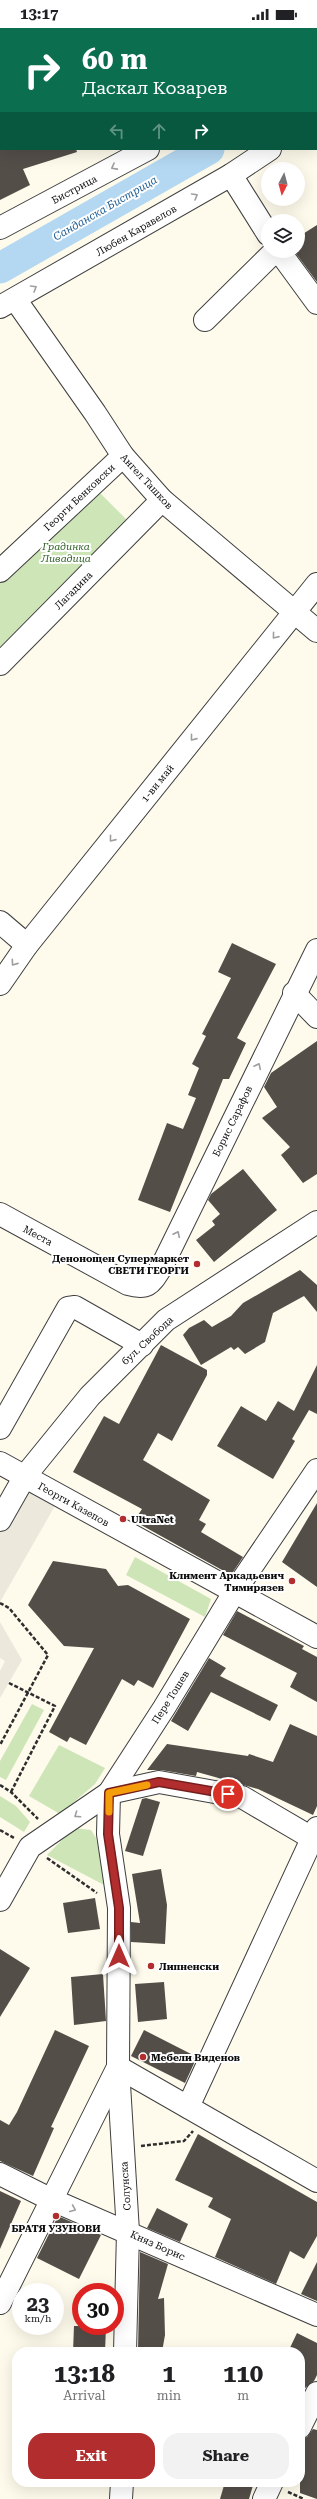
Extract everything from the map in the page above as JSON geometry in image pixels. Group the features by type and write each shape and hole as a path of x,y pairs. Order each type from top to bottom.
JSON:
{"street":[{"name":"Бистрица","path":"0,228 146,150"},
{"name":"Любен Каравелов","path":"7,303 231,175 268,150"},
{"path":"231,175 261,223"},
{"path":"206,320 268,258"},
{"path":"284,258 317,303"},
{"name":"Ангел Ташков","path":"7,303 95,413 122,456 162,500 317,631"},
{"name":"Георги Бенковски","path":"0,571 122,456"},
{"name":"Лагадина","path":"0,664 162,500"},
{"name":"1-ви май","path":"0,984 27,945 317,584"},
{"path":"0,922 27,945"},
{"name":"Борис Сарафов","path":"141,1287 152,1283 162,1266 294,993 317,950"},
{"path":"294,993 317,1017"},
{"name":"Места","path":"0,1214 128,1284 141,1287"},
{"name":"бул. Свобода","path":"0,1520 25,1476 90,1396 166,1320 317,1222"},
{"path":"0,1428 68,1308 75,1307 142,1345"},
{"name":"Георги Казепов","path":"0,1463 317,1637"},
{"name":"Пере Тошев","path":"0,1900 30,1847 109,1793 164,1708 235,1591 317,1470"},
{"path":"109,1793 159,1782 242,1796 315,1836 195,2111"},
{"name":"Солунска","path":"109,1793 108,1834 119,1908 118,2067 128,2232 125,2347"},
{"path":"0,2303 50,2199 118,2067 317,2181"},
{"name":"Княз Борис","path":"0,2174 50,2199 317,2315"},
{"path":"305,2417 317,2393"},
{"path":"121,2499 122,2487"},
{"path":"264,2499 270,2487"}],"path":[{"path":"0,1603 9,1608 48,1655 30,1694 0,1745"},
{"path":"9,1683 55,1706 11,1792"},
{"path":"0,1785 11,1792 52,1832"},
{"path":"0,1830 30,1847 119,1908"},
{"path":"123,2148 184,2141 190,2136 195,2111"}],"green space":[{"name":"Градинка Ливадица","path":"93,486 132,525 0,656 0,579"},
{"path":"135,1557 211,1599 205,1617 126,1575"},
{"path":"32,1704 44,1710 6,1780 0,1777 0,1761"},
{"path":"59,1745 105,1768 95,1784 60,1814 29,1796"},
{"path":"0,1796 16,1806 30,1822 24,1832 0,1817"},
{"path":"74,1828 91,1830 96,1838 106,1886 47,1855"}],"shaded area":[{"path":"25,1476 60,1497 0,1602 0,1520"},
{"path":"0,1622 22,1660 0,1698 0,1671 5,1661 0,1658"}],"building":[{"path":"0,150 76,150 77,152 23,169 30,185 0,200"},
{"path":"317,225 317,282 299,258 305,258 305,233"},
{"path":"232,943 276,964 237,1038 246,1043 229,1079 223,1079 170,1212 138,1200 167,1123 183,1129 196,1098 188,1095 199,1068 192,1064 206,1036 202,1034 231,978 218,972"},
{"path":"317,1041 317,1174 303,1183 281,1155 290,1147 262,1118 277,1107 264,1087 271,1073"},
{"path":"243,1169 277,1210 214,1262 196,1240 215,1225 212,1221 220,1214 208,1200 211,1194"},
{"path":"300,1270 317,1285 317,1312 304,1296 273,1313 265,1342 245,1354 238,1347 234,1350 231,1347 201,1365 183,1335 189,1328 204,1320 212,1327 231,1316 243,1303"},
{"path":"161,1345 207,1370 207,1375 172,1441 158,1433 143,1460 210,1500 199,1520 206,1524 201,1532 243,1557 231,1575 134,1521 142,1509 73,1472 104,1416 119,1424"},
{"path":"317,1365 317,1414 309,1410 292,1439 295,1441 273,1479 217,1446 241,1406 266,1421 278,1401 294,1411"},
{"path":"317,1503 317,1587 282,1562"},
{"path":"53,1561 106,1569 118,1586 128,1585 190,1619 153,1688 138,1680 134,1686 122,1679 86,1745 70,1737 67,1742 49,1732 94,1648 64,1646 28,1605"},
{"path":"237,1611 304,1646 302,1649 317,1657 317,1702 290,1687 297,1673 223,1635"},
{"path":"209,1658 226,1668 220,1676 278,1705 270,1721 211,1692 188,1731 171,1721"},
{"path":"290,1724 317,1736 317,1806 313,1815 258,1789 197,1772 196,1776 161,1770 147,1770 167,1744 248,1756 249,1754 273,1762"},
{"path":"146,1798 160,1802 143,1856 125,1851 142,1799"},
{"path":"161,1869 167,1905 165,1944 131,1942 131,1922 140,1923 132,1874"},
{"path":"95,1898 100,1929 68,1933 63,1903"},
{"path":"0,1949 30,1968 0,2017"},
{"path":"103,1974 106,2021 74,2025 71,1977"},
{"path":"164,1982 167,2019 138,2022 135,1984"},
{"path":"55,2030 89,2046 51,2127 54,2128 33,2176 0,2161 0,2120 9,2125 17,2112"},
{"path":"144,2030 197,2057 185,2083 131,2056"},
{"path":"198,2134 317,2202 317,2236 304,2259 290,2251 276,2284 215,2257 231,2219 208,2207 213,2198 175,2180"},
{"path":"0,2191 21,2201 0,2249"},
{"path":"157,2208 188,2224 180,2242 147,2228"},
{"path":"58,2216 101,2235 79,2279 37,2258"},
{"path":"140,2252 168,2264 158,2299 164,2298 165,2335 163,2347 138,2347"},
{"path":"317,2262 317,2301 301,2294"},
{"path":"297,2333 317,2343 317,2375 314,2381 305,2388 305,2347 290,2347"},
{"path":"74,2335 106,2335 105,2347 73,2347"},
{"path":"313,2429 317,2430 317,2499 300,2493 300,2487 305,2487 305,2438"},
{"path":"224,2487 253,2487 249,2499 220,2499"}],"waterway":[{"name":"Санданска Бистрица","path":"0,268 207,150"}],"slow traffic":[{"path":"109,1812 109,1793 147,1785"}],"place":[{"name":"Денонощен Супермаркет СВЕТИ ГЕОРГИ","path":"197,1264"},
{"name":"UltraNet","path":"123,1519"},
{"name":"Климент Аркадьевич Тимирязев","path":"292,1581"},
{"name":"Липненски","path":"151,1966"},
{"name":"Мебели Виденов","path":"143,2057"},
{"name":"БРАТЯ УЗУНОВИ","path":"56,2216"}],"route":[{"path":"119,1956 119,1908 108,1834 109,1793 159,1782 228,1794"}]}
